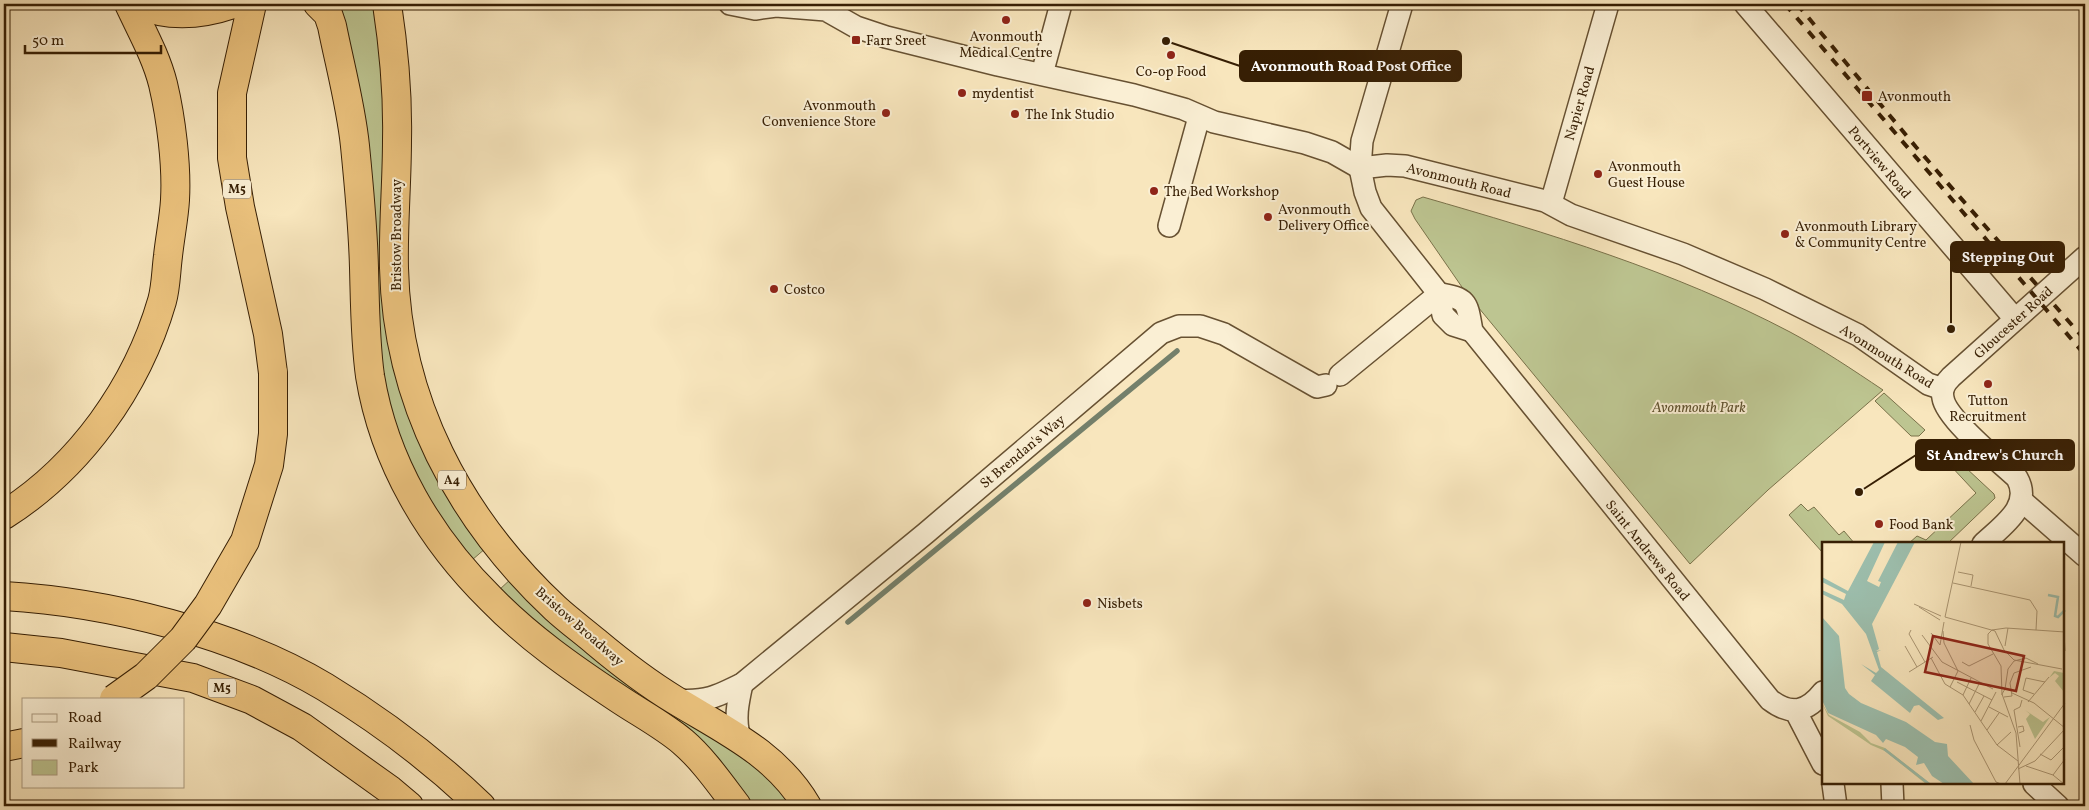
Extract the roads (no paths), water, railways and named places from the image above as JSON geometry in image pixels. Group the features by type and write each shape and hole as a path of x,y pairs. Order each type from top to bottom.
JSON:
{"highway":[{"path":"4,515 20,505 52,478 108,416 128,382 146,344 162,300 175,200 173,148 162,82 154,56 129,4"},
{"path":"138,4 169,14 192,14 214,11 233,4"},
{"name":"M5","path":"115,698 146,676 183,639 218,589 245,541 269,465 274,434 273,374 268,334 240,207 232,158 232,93 252,4"},
{"path":"318,4 328,14 332,26 355,144 364,266 365,336 370,378 386,437 401,475 413,498 431,528 456,561 491,600 521,628 576,671 683,742 718,781 737,806"},
{"name":"Bristow Broadway","path":"387,4 395,58 397,138 394,268 400,338 413,391 431,437 455,485 516,567 555,608 624,666 761,753 783,774 807,806"},
{"path":"4,596 34,597 96,607 156,621 227,642 277,662 325,687 395,734 447,774 481,806"},
{"name":"M5","path":"4,647 79,656 193,678 252,700 302,728 390,790 409,806"},
{"path":"4,747 22,743"}],"street":[{"path":"730,4 756,9 774,5 838,10 856,27 886,37 1143,97 1184,109 1199,117 1314,146 1338,154 1360,168"},
{"path":"1042,74 1061,4"},
{"path":"1402,4 1362,141 1360,168 1365,192 1371,208 1439,294"},
{"name":"Napier Road","path":"1551,203 1608,4"},
{"name":"Portview Road","path":"1745,4 2015,319"},
{"path":"1169,226 1199,117"},
{"name":"Avonmouth Road","path":"1360,168 1387,165 1405,166 1551,203 1571,215 1658,244 1765,288 1858,334 1928,384 1943,390"},
{"name":"Gloucester Road","path":"1943,390 1945,383 1951,376 2085,257"},
{"name":"St Brendan's Way","path":"676,700 697,702 710,699 742,684 926,533 1161,333 1179,326 1200,326 1224,334 1317,387 1333,380 1439,294"},
{"name":"Saint Andrews Road","path":"1439,294 1457,296 1463,301 1468,309 1472,331 1770,700 1781,708 1795,710"},
{"path":"1943,390 1944,403 1951,416 2017,478 2022,487 2021,500 2012,516 1985,542"},
{"path":"2021,500 2085,556"},
{"path":"740,738 736,715 742,684"},
{"path":"1822,693 1809,706 1795,710 1822,762"},
{"path":"1833,785 1836,806"},
{"path":"1892,785 1893,806"},
{"path":"2035,785 2058,806"}],"waterway":[{"path":"848,622 1177,351"}],"railway":[{"path":"1785,4 2085,355"},
{"path":"1797,4 1916,147 2085,340"}],"place":[{"name":"Avonmouth Medical Centre","path":"1006,20"},
{"name":"Farr Sreet","path":"856,40"},
{"name":"Avonmouth Road Post Office","path":"1166,41"},
{"name":"Co-op Food","path":"1171,55"},
{"name":"mydentist","path":"962,93"},
{"name":"Avonmouth","path":"1867,96"},
{"name":"Avonmouth Convenience Store","path":"886,113"},
{"name":"The Ink Studio","path":"1015,114"},
{"name":"Avonmouth Guest House","path":"1598,174"},
{"name":"The Bed Workshop","path":"1154,191"},
{"name":"Avonmouth Delivery Office","path":"1268,217"},
{"name":"Avonmouth Library & Community Centre","path":"1785,234"},
{"name":"Costco","path":"774,289"},
{"name":"Stepping Out","path":"1951,329"},
{"name":"Tutton Recruitment","path":"1988,384"},
{"name":"St Andrew's Church","path":"1859,492"},
{"name":"Food Bank","path":"1879,524"},
{"name":"Nisbets","path":"1087,603"}],"park label":[{"name":"Avonmouth Park","path":"1699,407"}]}
